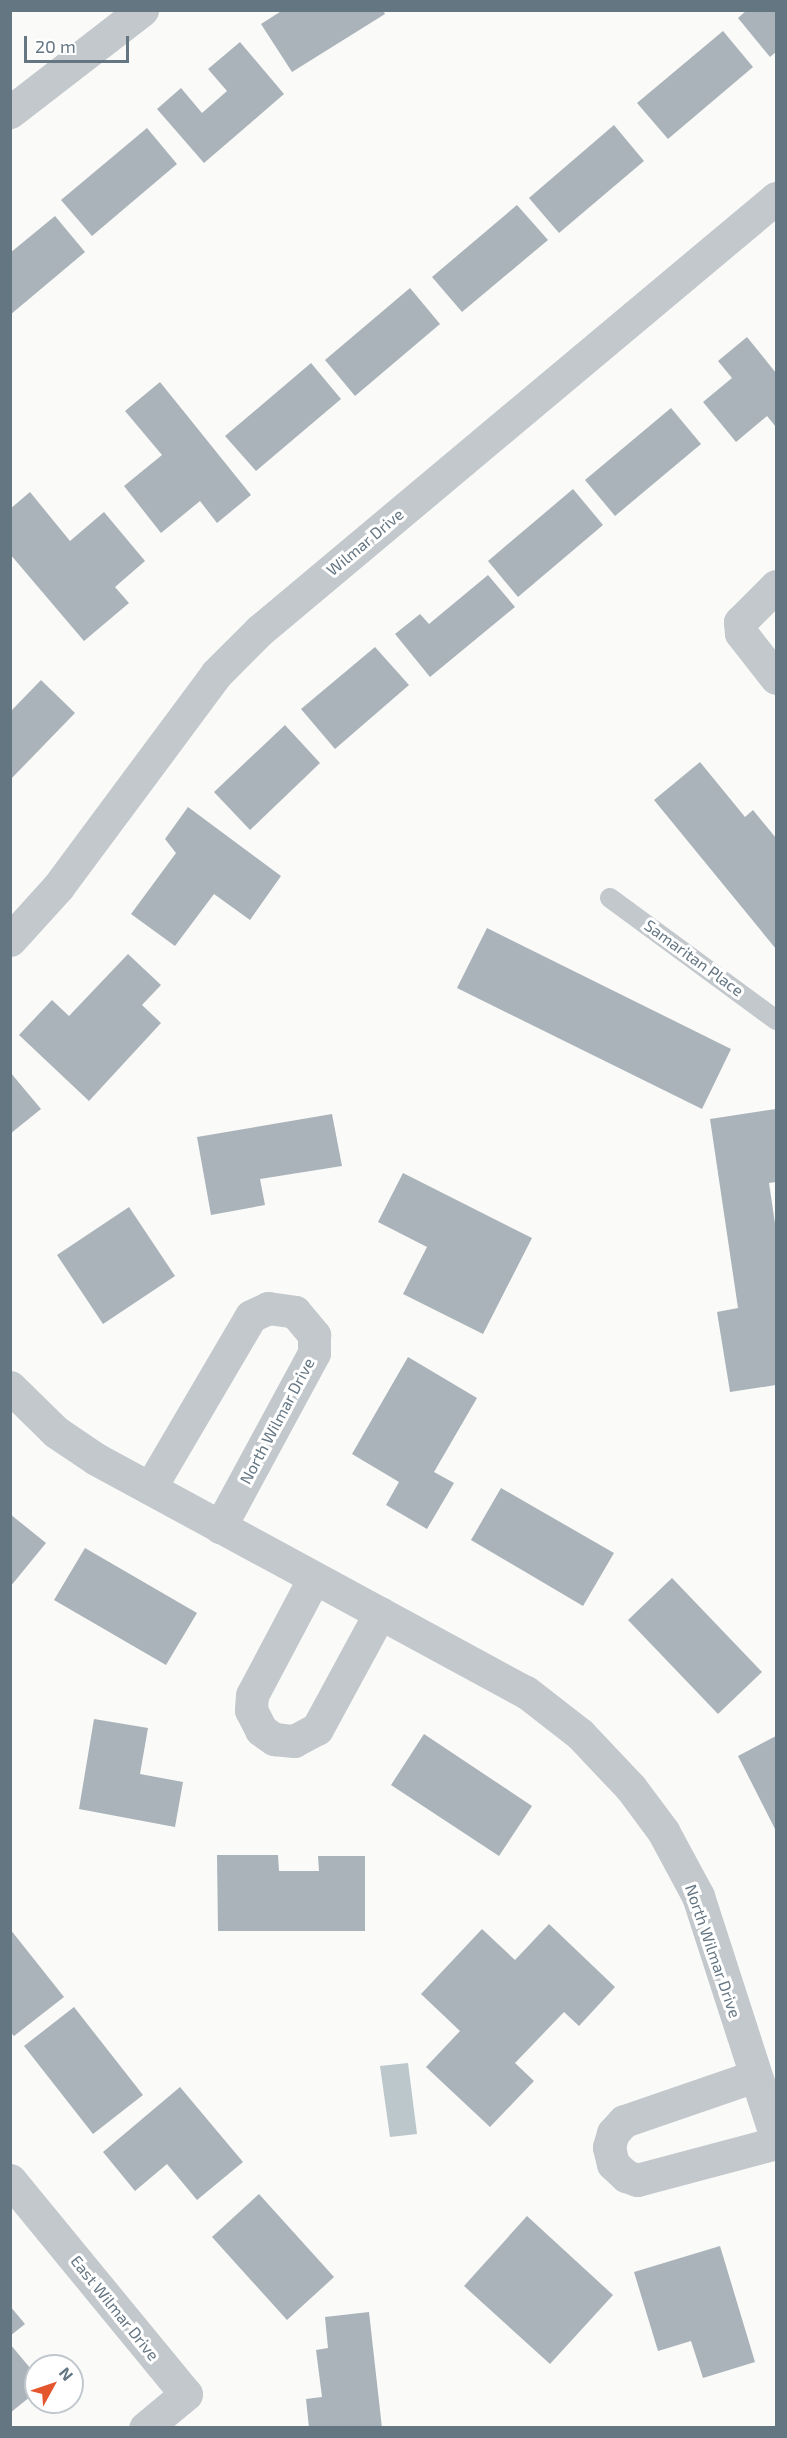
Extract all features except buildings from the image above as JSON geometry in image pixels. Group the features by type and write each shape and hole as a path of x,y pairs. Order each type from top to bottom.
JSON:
{"street":[{"path":"10,112 142,10"},
{"name":"Wilmar Drive","path":"10,940 58,887 216,674 260,630 777,198"},
{"path":"777,586 740,622 741,633 777,678"},
{"name":"North Wilmar Drive","path":"150,1488 251,1316 268,1308 295,1312 308,1323 314,1335 314,1353 220,1527"},
{"name":"North Wilmar Drive","path":"10,1387 56,1432 96,1459 526,1692 580,1734 631,1788 663,1831 698,1896 755,2076 777,2137"},
{"path":"314,1578 252,1695 251,1710 261,1730 274,1739 294,1741 317,1729 380,1613"},
{"path":"755,2076 624,2121 613,2133 609,2147 613,2164 637,2180 777,2143"},
{"name":"East Wilmar Drive","path":"10,2180 186,2394 145,2427"}],"lane":[{"name":"Samaritan Place","path":"610,898 777,1020"}],"shaded area":[{"path":"408,2063 417,2134 390,2137 380,2066"}]}
